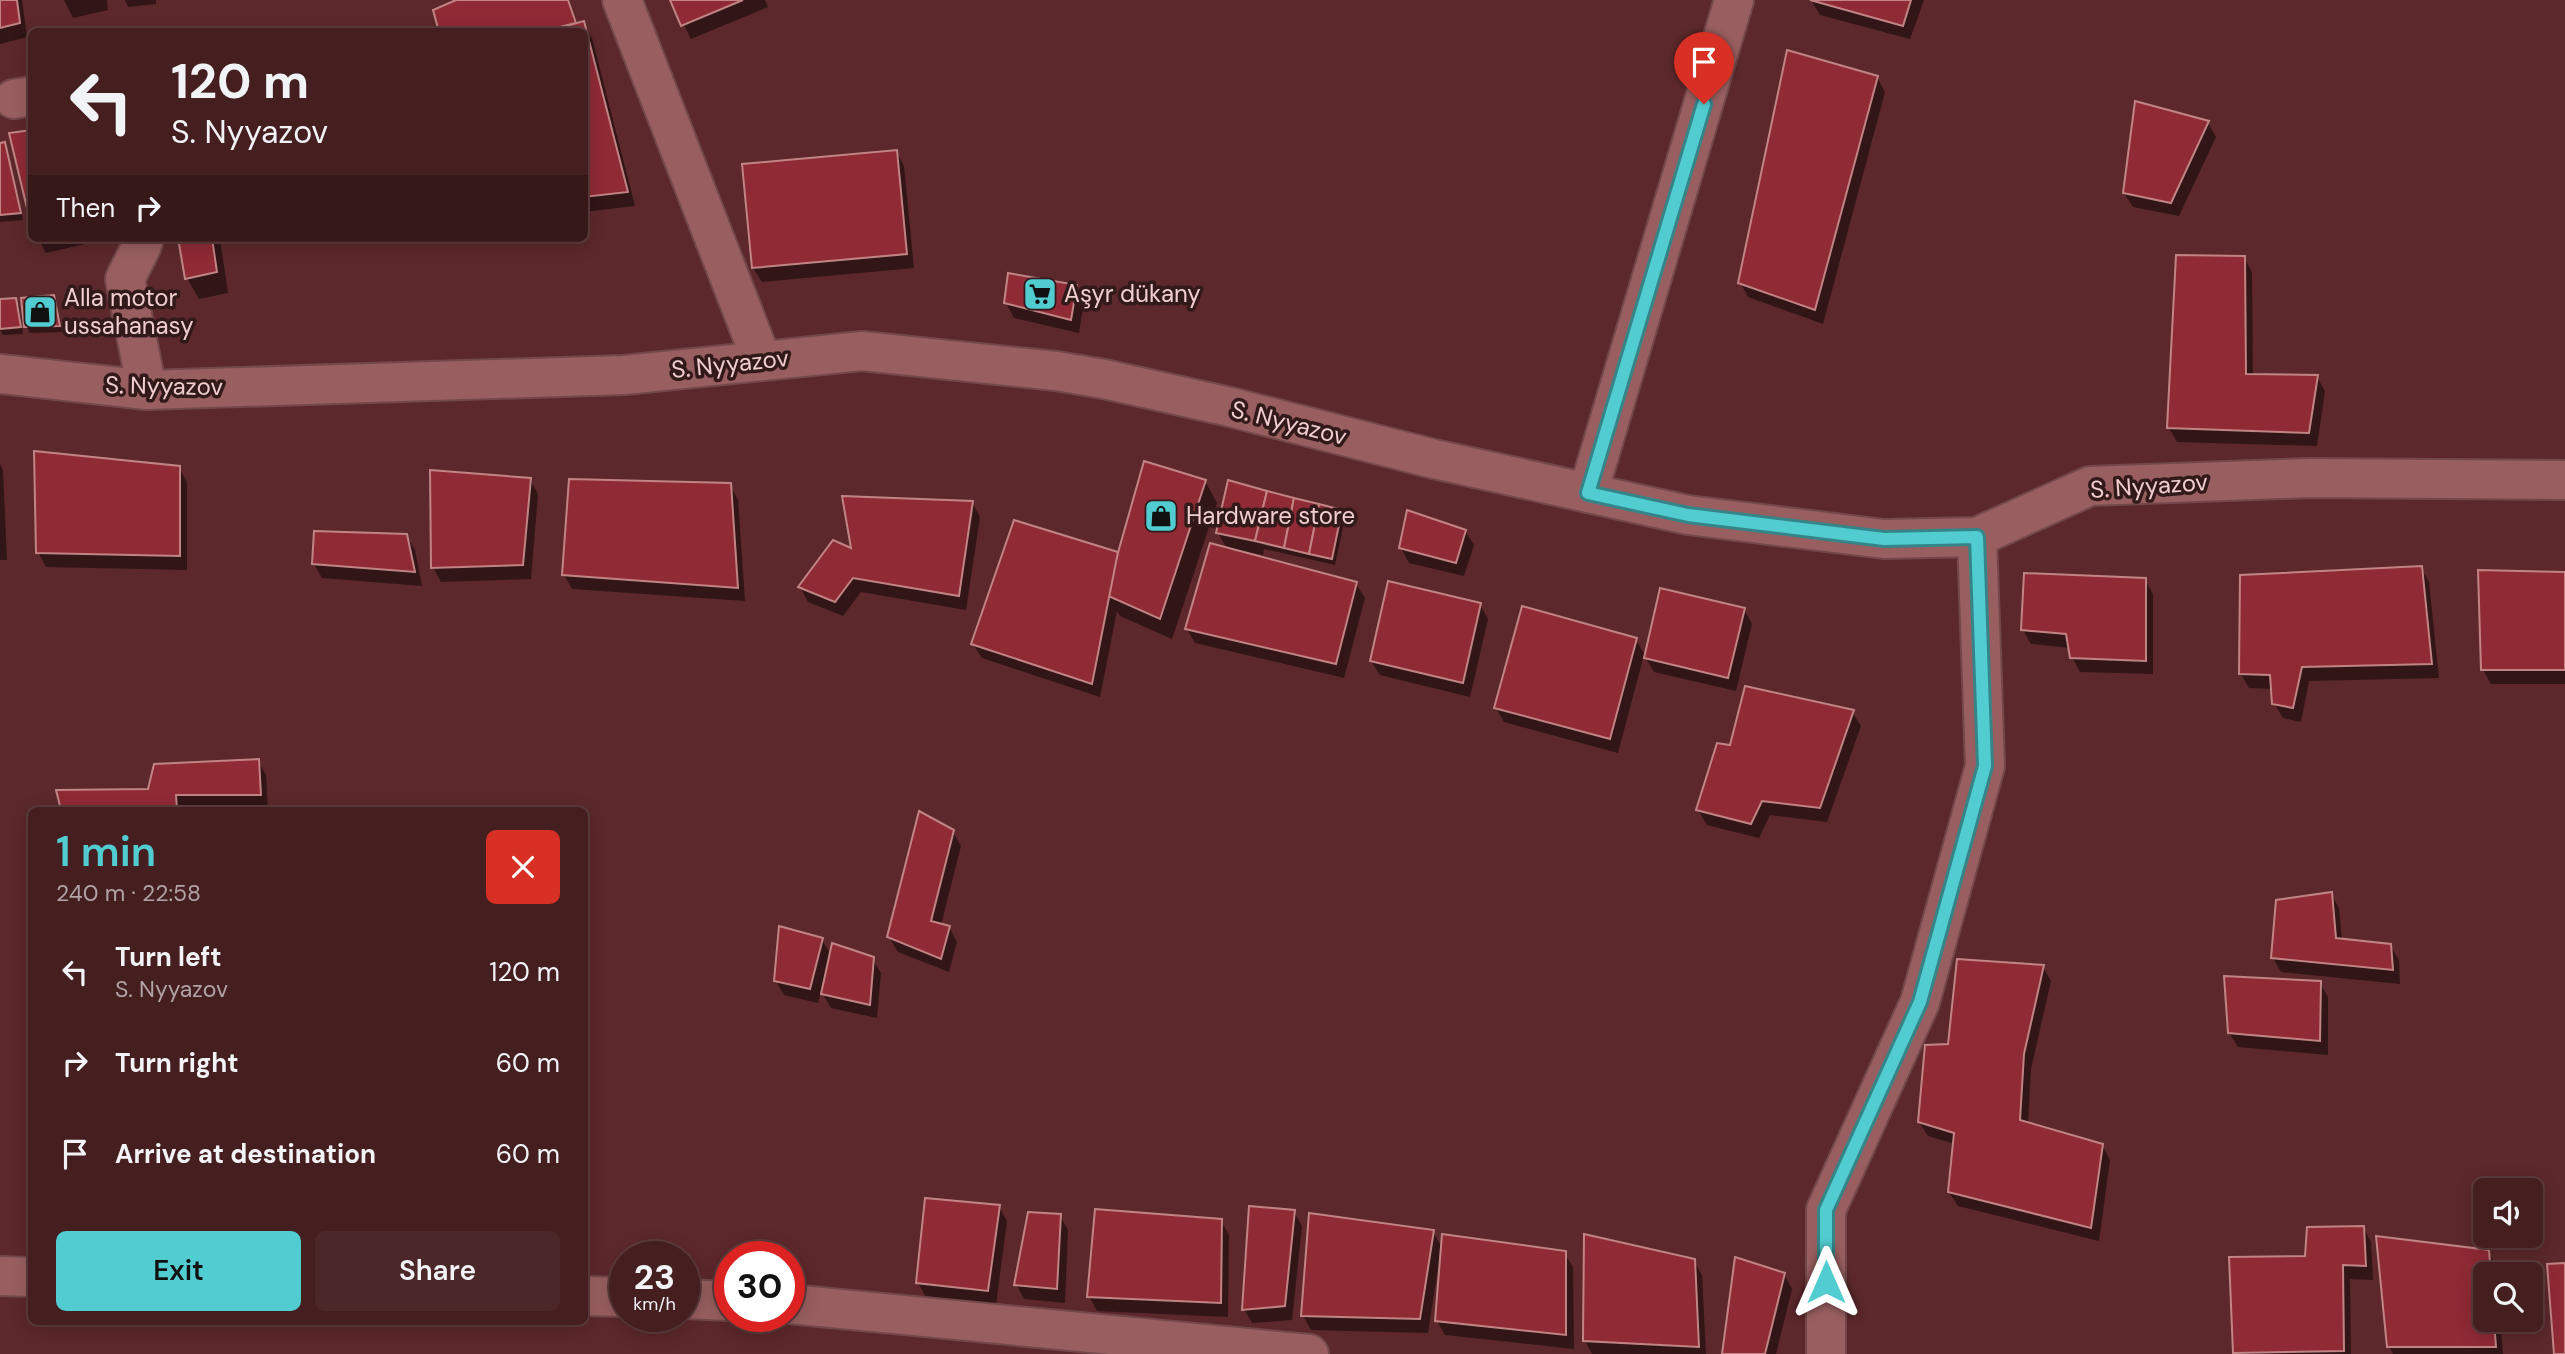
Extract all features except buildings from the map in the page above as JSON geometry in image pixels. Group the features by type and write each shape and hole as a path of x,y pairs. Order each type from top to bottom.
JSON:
{"street":[{"path":"622,0 762,361"},
{"path":"1588,493 1734,0"},
{"path":"143,242 125,279 147,390"},
{"name":"S. Nyyazov","path":"0,374 147,390 624,375 862,351 1056,370 1230,407 1434,459 1688,515 1884,539 1977,537 2090,486 2310,478 2565,480"},
{"path":"1826,1354 1826,1210 1920,1002 1985,766 1977,537"},
{"path":"0,1276 28,1277"},
{"path":"588,1296 609,1297"},
{"path":"805,1306 1309,1354"}],"place":[{"name":"Aşyr dükany","path":"1040,294"},
{"name":"Alla motor ussahanasy","path":"40,312"},
{"name":"Hardware store","path":"1161,516"}],"route":[{"path":"1704,104 1588,493 1688,515 1884,539 1977,537 1985,766 1920,1002 1826,1210 1826,1282"}]}
